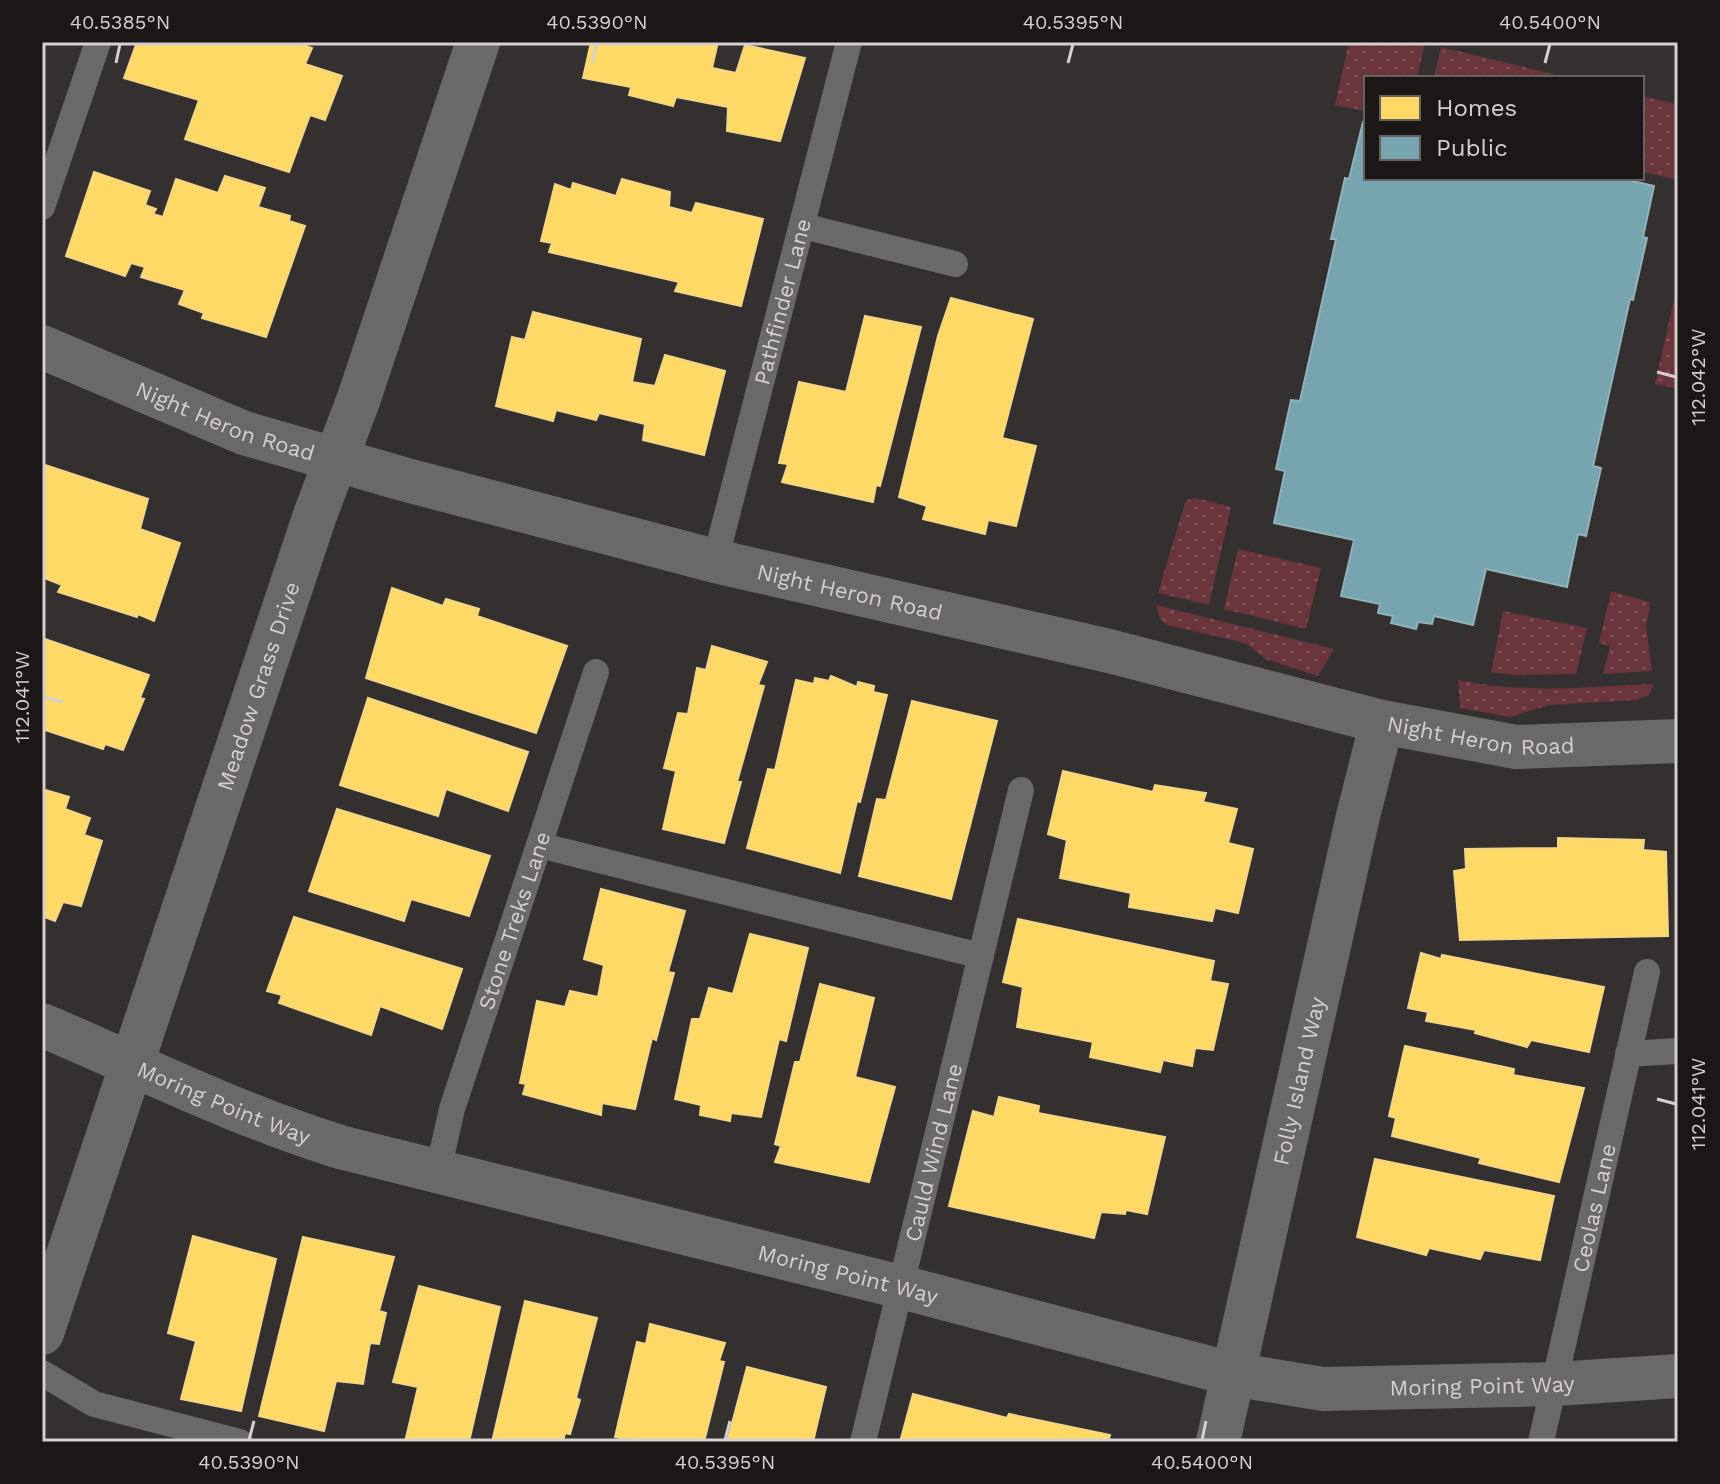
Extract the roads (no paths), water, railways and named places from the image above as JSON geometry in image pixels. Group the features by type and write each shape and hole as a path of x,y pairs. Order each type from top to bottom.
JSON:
{"street":[{"name":"Meadow Grass Drive","path":"42,1333 478,42"},
{"name":"Night Heron Road","path":"42,347 244,433 336,460 715,561 1109,651 1382,722 1516,747 1678,741"},
{"name":"Folly Island Way","path":"1218,1442 1358,816 1382,722"},
{"name":"Moring Point Way","path":"42,1025 190,1092 296,1134 340,1147 901,1287 1232,1374 1323,1389 1555,1384 1678,1376"}],"lane":[{"path":"42,207 98,42"},
{"name":"Pathfinder Lane","path":"715,561 849,42"},
{"path":"803,226 955,264"},
{"name":"Stone Treks Lane","path":"438,1171 452,1109 596,672"},
{"name":"Cauld Wind Lane","path":"863,1442 1021,790"},
{"path":"539,845 981,956"},
{"name":"Ceolas Lane","path":"1541,1442 1647,972"},
{"path":"1628,1054 1678,1051"},
{"path":"42,1373 94,1404 240,1442"}]}
